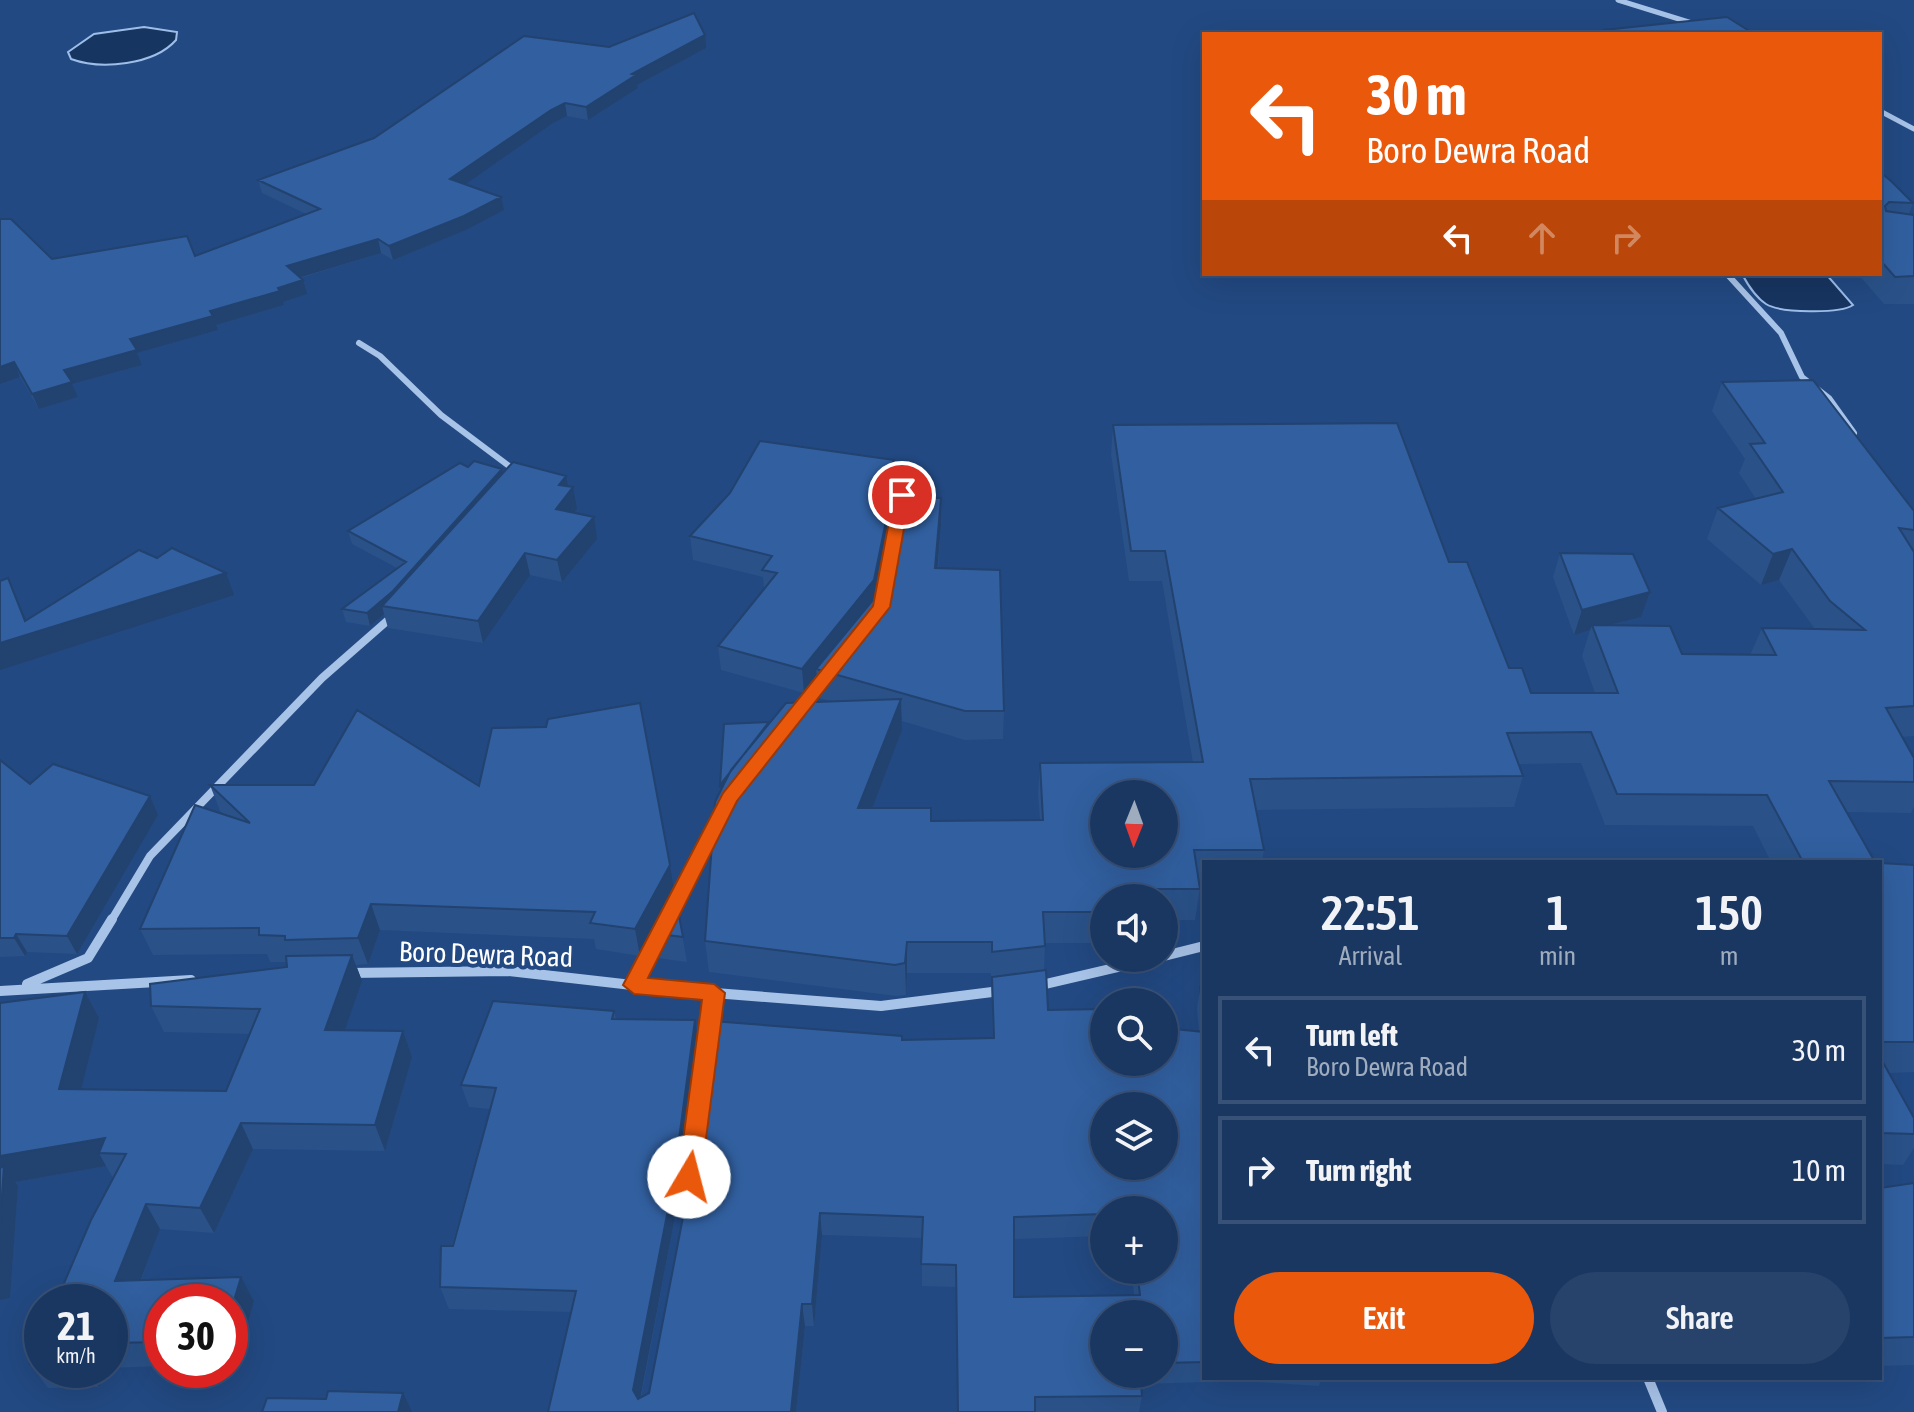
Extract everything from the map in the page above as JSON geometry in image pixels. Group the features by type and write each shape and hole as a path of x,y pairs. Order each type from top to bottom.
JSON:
{"street":[{"path":"1618,0 1705,27"},
{"path":"1882,112 1914,129"},
{"path":"1729,276 1781,333 1802,377 1829,398 1856,437"},
{"path":"359,343 380,356 441,415 519,474 509,485"},
{"path":"892,556 902,495"},
{"path":"19,988 88,958 150,856 322,678 401,608"},
{"path":"792,721 827,673"},
{"path":"634,985 723,810"},
{"path":"1178,952 1202,946"},
{"name":"Boro Dewra Road","path":"335,973 509,971 714,993 881,1006 1005,990"},
{"path":"1021,988 1094,972"},
{"path":"0,991 209,979"},
{"path":"683,1222 714,993"},
{"path":"1649,1380 1662,1412"}],"water":[{"path":"144,27 177,32 176,40 155,55 126,63 83,62 71,59 68,52 94,34"},
{"path":"1743,276 1828,276 1853,305 1823,311 1773,307 1758,298"}],"building":[{"path":"694,13 705,35 632,74 636,75 586,107 565,103 551,110 450,179 501,197 464,216 389,246 378,239 287,266 303,280 278,288 280,291 210,311 213,316 130,339 137,350 64,370 72,382 32,394 14,362 0,367 0,219 11,219 52,259 187,236 195,256 320,209 258,180 374,138 524,36 609,47"},
{"path":"1727,17 1751,32 1607,32 1604,30"},
{"path":"1882,174 1913,203 1889,202 1885,206 1886,211 1914,215 1914,276 1895,277 1882,262"},
{"path":"1813,380 1914,511 1914,530 1899,528 1914,552 1914,706 1886,708 1914,758 1914,782 1829,781 1874,860 1802,860 1767,795 1617,794 1591,732 1507,733 1523,776 1250,779 1264,850 1194,850 1200,889 1178,889 1178,884 1090,884 1090,912 1043,912 1045,946 992,952 992,942 907,942 905,963 895,965 705,941 715,802 731,770 786,703 901,699 858,808 931,808 931,821 1043,820 1040,763 1203,762 1165,551 1131,551 1113,425 1397,423 1449,562 1467,562 1509,668 1522,668 1531,693 1618,693 1592,625 1670,626 1682,654 1776,655 1762,628 1865,630 1830,601 1792,549 1773,554 1718,508 1783,492 1750,444 1765,443 1722,382"},
{"path":"760,441 894,460 875,500 890,501 874,580 802,669 718,646 777,573 762,570 772,556 690,536 730,493"},
{"path":"474,461 502,469 393,591 367,613 342,609 406,562 348,531 460,463 468,467"},
{"path":"513,462 566,476 559,485 573,487 556,509 594,517 557,560 525,553 478,621 382,606"},
{"path":"902,497 941,498 935,568 1000,570 1004,711 965,711 816,669 887,583"},
{"path":"172,548 226,573 0,643 0,581 8,578 25,621 139,550 157,558"},
{"path":"1560,553 1633,554 1650,592 1582,610"},
{"path":"640,703 670,865 635,929 590,923 595,912 371,904 358,938 285,940 285,936 259,935 259,928 140,929 195,805 250,823 210,785 314,785 357,710 479,786 492,728 546,727 548,719"},
{"path":"769,722 720,785 724,724"},
{"path":"0,760 30,784 53,764 150,796 67,936 16,934 14,938 0,938"},
{"path":"1882,863 1914,865 1914,1042 1882,1042"},
{"path":"674,889 683,937 652,933"},
{"path":"352,955 325,1030 403,1031 375,1125 241,1123 200,1208 146,1204 115,1281 241,1277 239,1284 144,1284 144,1342 128,1343 128,1284 64,1284 91,1220 126,1154 99,1153 105,1138 0,1156 0,1003 85,992 59,1089 226,1091 260,1009 151,1006 150,984 287,967 286,956"},
{"path":"1046,970 1048,1010 1090,1009 1090,1076 1178,1076 1178,1029 1202,1032 1202,1362 1178,1363 1178,1300 1090,1300 1090,1388 1141,1388 1142,1396 1035,1397 1035,1412 958,1412 956,1265 921,1264 923,1217 820,1213 812,1304 802,1304 791,1412 548,1412 576,1291 440,1287 441,1246 453,1246 496,1088 461,1085 493,1001 614,1011 612,1019 695,1020 673,1184 633,1390 638,1399 649,1393 689,1186 712,1021 902,1036 902,1040 994,1038 992,977"},
{"path":"1882,1061 1914,1118 1914,1134 1882,1133"},
{"path":"4,1166 0,1224 0,1168"},
{"path":"1914,1183 1914,1337 1882,1338 1882,1188"},
{"path":"328,1391 403,1393 398,1412 262,1412 267,1398 326,1399"}],"route":[{"path":"689,1177 714,993 634,985 729,798 801,710 835,661 882,607 902,495"}]}
